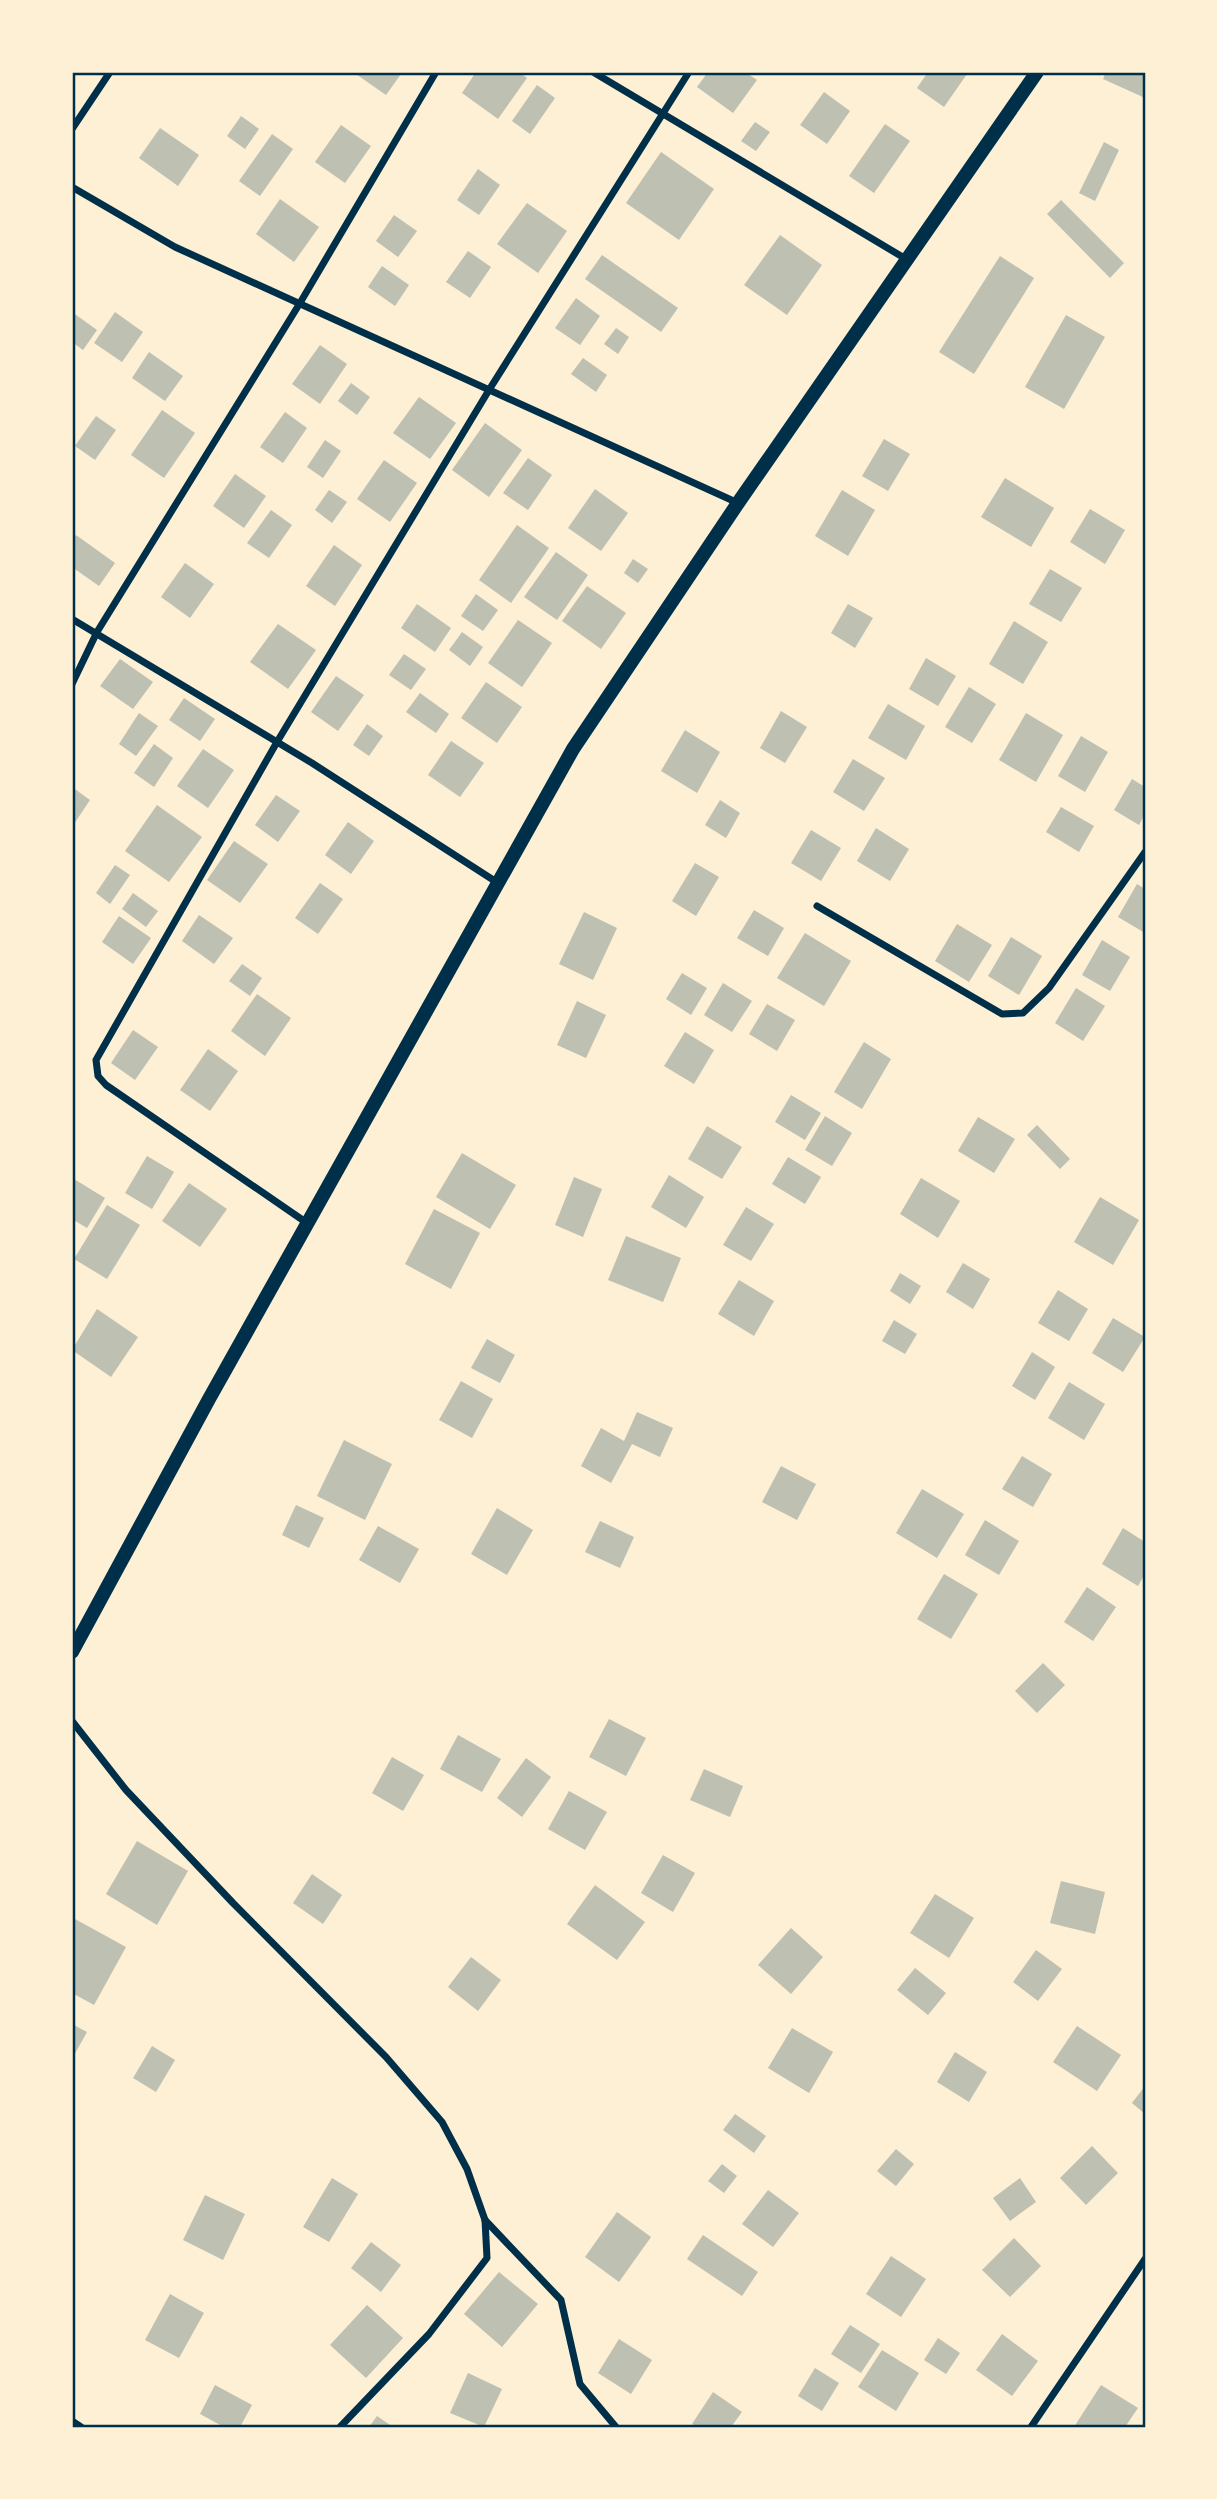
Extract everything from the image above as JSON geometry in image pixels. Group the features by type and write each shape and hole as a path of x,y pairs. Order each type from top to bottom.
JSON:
{"main road":[{"path":"72,1652 307,1223 573,749 738,503 1037,72"}],"street":[{"path":"72,129 110,72"},
{"path":"72,684 97,632 300,303 436,72"},
{"path":"593,72 907,260"},
{"path":"307,1223 106,1085 99,1076 96,1060 276,742 489,390 689,72"},
{"path":"72,187 175,247 738,503"},
{"path":"72,619 276,742 498,883"},
{"path":"817,906 1002,1014 1023,1013 1049,988 1145,852"},
{"path":"72,1721 126,1790 233,1903 386,2057 442,2122 467,2169 485,2220 487,2259 429,2334 340,2427"},
{"path":"485,2220 561,2300 580,2385 616,2427"},
{"path":"1031,2427 1145,2259"},
{"path":"72,2421 81,2427"}],"building":[{"path":"353,72 398,72 401,74 386,95"},
{"path":"476,72 519,72 527,78 498,119 462,93"},
{"path":"708,72 745,72 757,80 733,113 697,87"},
{"path":"928,72 967,74 944,107 917,88"},
{"path":"1106,72 1145,72 1145,98 1103,79"},
{"path":"537,85 555,98 530,134 512,121"},
{"path":"824,92 850,111 827,144 800,125"},
{"path":"241,116 259,129 245,149 227,136"},
{"path":"755,122 770,132 756,151 741,141"},
{"path":"885,124 910,141 874,193 849,176"},
{"path":"341,125 371,146 345,183 315,162"},
{"path":"160,128 199,155 178,186 139,158"},
{"path":"272,134 293,149 260,196 239,181"},
{"path":"1104,142 1119,150 1095,201 1079,193"},
{"path":"661,152 714,189 679,240 626,203"},
{"path":"478,169 500,185 479,215 457,200"},
{"path":"280,199 319,227 294,262 256,234"},
{"path":"1061,200 1124,263 1110,278 1047,214"},
{"path":"527,203 567,231 538,273 497,244"},
{"path":"394,215 417,231 398,257 376,241"},
{"path":"780,235 822,265 787,315 744,285"},
{"path":"468,251 491,267 470,298 446,282"},
{"path":"602,255 678,308 661,332 585,279"},
{"path":"1000,256 1034,278 974,374 939,352"},
{"path":"382,266 409,285 395,306 368,287"},
{"path":"576,298 600,316 580,345 555,328"},
{"path":"72,312 97,330 83,350 72,342"},
{"path":"115,312 143,332 122,362 94,343"},
{"path":"1066,315 1105,337 1064,409 1025,387"},
{"path":"616,328 629,337 618,354 604,344"},
{"path":"320,345 347,364 320,404 292,384"},
{"path":"149,352 183,376 165,401 132,378"},
{"path":"583,358 607,375 596,392 571,374"},
{"path":"351,383 370,397 357,415 338,401"},
{"path":"419,397 456,423 430,459 393,433"},
{"path":"162,410 195,433 164,478 131,455"},
{"path":"285,412 307,428 283,463 260,447"},
{"path":"96,416 116,430 95,460 75,446"},
{"path":"485,423 522,450 489,497 452,470"},
{"path":"884,439 910,454 888,491 862,476"},
{"path":"325,440 341,451 323,478 307,467"},
{"path":"528,458 552,475 528,510 503,493"},
{"path":"384,460 417,483 390,522 357,499"},
{"path":"235,474 266,496 244,528 213,506"},
{"path":"1005,478 1054,508 1031,547 981,517"},
{"path":"595,489 628,513 601,551 568,528"},
{"path":"329,490 347,502 332,523 315,510"},
{"path":"842,490 875,510 848,556 815,536"},
{"path":"1090,509 1125,530 1105,564 1070,542"},
{"path":"271,510 292,525 269,558 247,543"},
{"path":"517,525 549,548 511,603 479,580"},
{"path":"76,535 115,563 99,586 72,567 72,542"},
{"path":"334,545 362,565 335,606 306,586"},
{"path":"556,552 588,575 557,620 524,597"},
{"path":"633,559 648,569 638,583 624,573"},
{"path":"185,563 214,584 190,618 161,597"},
{"path":"1050,569 1082,588 1061,622 1029,604"},
{"path":"587,586 626,613 601,649 562,621"},
{"path":"476,594 498,610 483,631 461,616"},
{"path":"417,604 451,628 435,652 401,628"},
{"path":"848,604 873,618 855,648 831,633"},
{"path":"518,620 552,643 522,687 488,663"},
{"path":"1014,621 1048,642 1023,684 989,664"},
{"path":"278,624 316,650 288,689 250,662"},
{"path":"462,632 483,647 470,666 449,650"},
{"path":"404,654 426,669 411,690 389,675"},
{"path":"926,658 956,676 938,706 909,689"},
{"path":"120,659 153,682 133,709 100,686"},
{"path":"336,676 364,695 338,731 311,712"},
{"path":"486,682 522,707 497,743 461,718"},
{"path":"969,687 996,704 972,743 945,727"},
{"path":"420,693 449,714 436,733 406,712"},
{"path":"184,698 215,719 200,741 169,720"},
{"path":"888,704 925,726 906,760 868,738"},
{"path":"781,711 807,727 785,763 760,748"},
{"path":"139,713 158,726 136,756 119,744"},
{"path":"1026,713 1063,735 1036,782 999,760"},
{"path":"367,724 383,736 369,756 353,745"},
{"path":"685,730 720,752 697,793 661,771"},
{"path":"1081,736 1108,752 1085,792 1058,776"},
{"path":"451,741 484,763 460,797 428,775"},
{"path":"154,744 173,758 154,787 134,773"},
{"path":"203,749 234,770 208,808 177,786"},
{"path":"853,759 885,778 864,811 833,792"},
{"path":"1132,779 1145,787 1145,814 1139,825 1114,810"},
{"path":"72,787 90,800 72,827"},
{"path":"276,795 300,811 278,842 255,825"},
{"path":"720,800 740,813 726,838 705,825"},
{"path":"157,805 202,837 169,882 125,851"},
{"path":"1061,807 1094,826 1079,852 1046,832"},
{"path":"348,822 374,841 351,874 325,855"},
{"path":"876,828 909,849 890,881 857,861"},
{"path":"811,830 841,848 821,881 791,863"},
{"path":"234,841 268,864 240,903 207,880"},
{"path":"695,863 719,877 696,916 672,901"},
{"path":"115,865 130,875 110,904 96,893"},
{"path":"320,883 343,899 318,934 295,918"},
{"path":"1137,884 1145,889 1145,933 1118,917"},
{"path":"133,893 158,911 146,927 122,909"},
{"path":"754,910 784,928 768,956 737,938"},
{"path":"584,912 617,928 593,980 559,964"},
{"path":"199,915 233,938 214,964 182,941"},
{"path":"119,916 151,938 133,964 102,942"},
{"path":"957,924 992,945 969,982 935,961"},
{"path":"805,933 851,961 824,1006 777,978"},
{"path":"1011,937 1042,956 1019,995 988,976"},
{"path":"1102,940 1130,957 1110,991 1082,975"},
{"path":"242,964 262,978 250,996 229,981"},
{"path":"682,973 707,988 691,1015 666,999"},
{"path":"723,983 752,1001 732,1032 704,1015"},
{"path":"1076,988 1105,1006 1083,1041 1055,1023"},
{"path":"257,994 291,1018 265,1056 231,1031"},
{"path":"577,1001 606,1015 586,1058 557,1045"},
{"path":"767,1004 795,1020 777,1051 749,1034"},
{"path":"133,1030 158,1047 135,1080 111,1063"},
{"path":"685,1032 714,1050 694,1084 664,1066"},
{"path":"864,1042 891,1059 862,1109 834,1092"},
{"path":"208,1049 238,1071 210,1111 180,1090"},
{"path":"791,1095 821,1113 805,1140 775,1122"},
{"path":"825,1116 852,1133 832,1166 805,1150"},
{"path":"978,1117 1015,1139 994,1173 958,1151"},
{"path":"1037,1125 1070,1159 1060,1169 1027,1135"},
{"path":"707,1126 742,1147 722,1179 688,1159"},
{"path":"462,1153 516,1185 490,1229 436,1197"},
{"path":"147,1156 174,1172 152,1209 125,1193"},
{"path":"788,1157 821,1177 805,1204 772,1184"},
{"path":"669,1175 704,1197 686,1228 651,1207"},
{"path":"574,1177 602,1189 583,1237 555,1225"},
{"path":"921,1178 960,1201 938,1238 900,1214"},
{"path":"74,1179 105,1198 87,1228 72,1219"},
{"path":"189,1183 227,1209 200,1247 162,1221"},
{"path":"1100,1197 1139,1220 1113,1265 1074,1242"},
{"path":"107,1205 140,1225 107,1279 74,1259"},
{"path":"746,1207 774,1224 751,1261 723,1245"},
{"path":"434,1209 480,1233 451,1289 405,1264"},
{"path":"626,1236 681,1258 663,1302 608,1280"},
{"path":"963,1263 990,1279 973,1309 946,1292"},
{"path":"900,1273 921,1286 910,1304 890,1291"},
{"path":"739,1280 774,1301 754,1336 718,1314"},
{"path":"1058,1290 1088,1309 1069,1341 1038,1323"},
{"path":"97,1309 138,1337 111,1377 72,1350"},
{"path":"1113,1318 1145,1337 1123,1372 1092,1353"},
{"path":"894,1320 917,1334 905,1354 882,1341"},
{"path":"487,1339 515,1355 500,1383 471,1368"},
{"path":"1032,1352 1055,1367 1035,1400 1012,1386"},
{"path":"461,1381 493,1399 472,1438 439,1420"},
{"path":"1069,1382 1105,1404 1084,1440 1048,1418"},
{"path":"637,1412 673,1428 660,1457 632,1444 611,1483 581,1466 601,1428 624,1441"},
{"path":"344,1440 392,1464 365,1520 317,1496"},
{"path":"1022,1456 1052,1474 1033,1507 1002,1489"},
{"path":"781,1466 816,1484 797,1520 762,1502"},
{"path":"922,1489 964,1514 937,1558 896,1533"},
{"path":"296,1505 324,1518 309,1548 282,1535"},
{"path":"497,1508 533,1530 507,1575 471,1554"},
{"path":"985,1520 1019,1541 999,1575 965,1555"},
{"path":"600,1521 634,1537 620,1568 585,1552"},
{"path":"378,1526 419,1549 400,1583 359,1560"},
{"path":"1123,1528 1145,1542 1145,1574 1138,1586 1102,1564"},
{"path":"944,1574 978,1594 951,1639 917,1619"},
{"path":"1087,1587 1116,1607 1093,1641 1064,1622"},
{"path":"1043,1663 1065,1685 1037,1713 1015,1691"},
{"path":"609,1719 646,1738 626,1776 589,1757"},
{"path":"458,1735 501,1759 482,1792 440,1769"},
{"path":"392,1757 424,1775 403,1811 372,1793"},
{"path":"526,1758 551,1777 522,1817 497,1798"},
{"path":"704,1769 743,1786 730,1817 690,1800"},
{"path":"569,1791 607,1812 585,1850 548,1829"},
{"path":"137,1841 188,1871 157,1925 106,1894"},
{"path":"663,1855 695,1873 673,1912 641,1893"},
{"path":"312,1874 342,1895 323,1924 293,1903"},
{"path":"1061,1881 1105,1892 1095,1934 1050,1923"},
{"path":"595,1885 645,1922 617,1960 567,1924"},
{"path":"935,1894 974,1918 949,1958 910,1933"},
{"path":"75,1919 126,1947 94,2005 72,1993 72,1925"},
{"path":"791,1928 823,1957 791,1994 758,1965"},
{"path":"1036,1950 1062,1969 1038,2001 1013,1982"},
{"path":"471,1957 501,1980 478,2011 448,1987"},
{"path":"915,1968 946,1993 928,2015 897,1990"},
{"path":"72,2024 87,2032 72,2059"},
{"path":"1077,2026 1121,2055 1097,2091 1053,2062"},
{"path":"792,2028 833,2052 809,2093 768,2068"},
{"path":"152,2046 175,2060 156,2092 133,2078"},
{"path":"955,2052 987,2072 969,2102 937,2082"},
{"path":"1145,2086 1145,2114 1132,2103"},
{"path":"735,2114 766,2136 754,2153 723,2130"},
{"path":"1092,2146 1118,2173 1086,2205 1060,2178"},
{"path":"896,2149 914,2164 896,2186 877,2171"},
{"path":"722,2164 737,2176 724,2193 708,2181"},
{"path":"332,2178 358,2194 329,2242 303,2227"},
{"path":"1020,2178 1036,2202 1010,2221 993,2198"},
{"path":"768,2190 799,2213 773,2247 742,2224"},
{"path":"205,2195 245,2214 223,2260 183,2240"},
{"path":"617,2212 651,2237 619,2282 585,2257"},
{"path":"703,2235 758,2272 742,2296 687,2259"},
{"path":"1014,2238 1041,2266 1010,2297 982,2270"},
{"path":"371,2242 401,2265 381,2292 351,2268"},
{"path":"891,2256 926,2279 901,2317 866,2294"},
{"path":"499,2272 538,2304 502,2347 464,2314"},
{"path":"170,2294 204,2313 179,2358 145,2340"},
{"path":"367,2305 403,2338 366,2378 330,2345"},
{"path":"850,2325 880,2344 861,2373 831,2354"},
{"path":"1002,2334 1038,2361 1012,2396 976,2370"},
{"path":"938,2338 960,2353 946,2374 924,2360"},
{"path":"619,2339 652,2360 631,2394 598,2373"},
{"path":"882,2350 919,2373 896,2411 858,2387"},
{"path":"815,2368 839,2383 822,2411 798,2396"},
{"path":"468,2373 502,2389 484,2427 450,2413"},
{"path":"215,2385 252,2405 240,2427 224,2427 200,2414"},
{"path":"1101,2385 1138,2408 1125,2427 1074,2427"},
{"path":"713,2392 742,2412 731,2427 698,2427 692,2424"},
{"path":"377,2416 393,2427 369,2427"}]}
